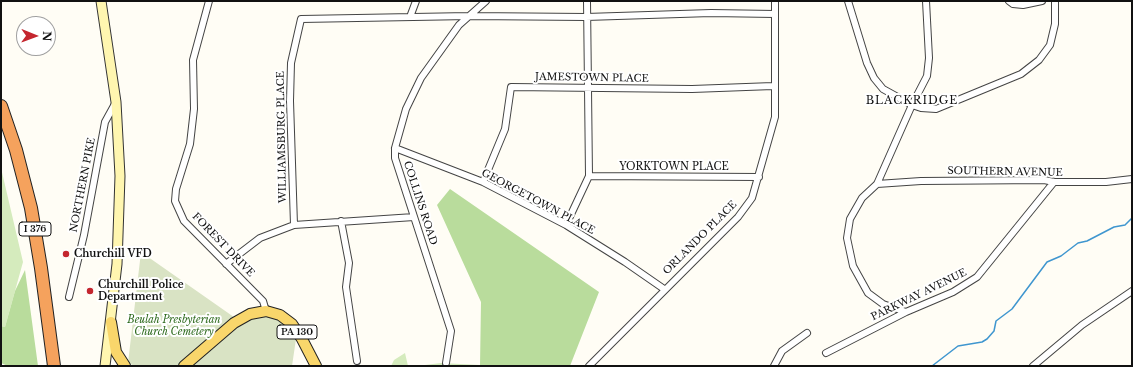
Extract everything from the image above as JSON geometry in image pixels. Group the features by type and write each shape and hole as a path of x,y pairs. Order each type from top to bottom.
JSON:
{"highway":[{"name":"I 376","path":"1,106 16,150 31,208 49,361"},
{"name":"I 376","path":"1,127 24,210 49,361"}],"main road":[{"path":"101,1 116,102 120,224 111,322 105,366"},
{"path":"184,366 234,323 250,314 266,311"},
{"name":"PA 130","path":"266,311 280,315 292,324 302,339 316,366"},
{"path":"111,322 116,352 125,366"}],"street":[{"name":"FOREST DRIVE","path":"209,1 193,60 194,109 190,137 176,189 176,201 184,221 263,301 266,311"},
{"path":"410,17 416,1"},
{"name":"COLLINS ROAD","path":"446,363 451,331 395,158 395,148 406,109 421,78 459,24 486,1"},
{"path":"566,225 589,176 587,1"},
{"name":"ORLANDO PLACE","path":"589,366 738,216 752,198 759,177 774,117 773,86 775,1"},
{"path":"848,1 867,63 874,78 883,89 912,104 920,108 936,109 1021,74 1038,60 1050,45 1055,24 1055,1"},
{"path":"906,312 883,304 868,293 853,266 847,238 850,219 862,198 877,184 912,104 927,76 929,58 926,1"},
{"path":"1009,1 1013,4 1023,5 1042,1"},
{"name":"WILLIAMSBURG PLACE","path":"294,225 291,63 301,20 469,16 586,17 711,13 775,14"},
{"name":"JAMESTOWN PLACE","path":"483,182 505,129 511,87 692,89 773,86"},
{"name":"NORTHERN PIKE","path":"69,297 84,235 105,122 116,102"},
{"name":"GEORGETOWN PLACE","path":"395,148 483,182 566,225 625,262 664,289"},
{"name":"YORKTOWN PLACE","path":"589,176 759,177"},
{"name":"SOUTHERN AVENUE","path":"877,184 929,181 1044,180 1054,182 1106,182 1132,179"},
{"name":"PARKWAY AVENUE","path":"826,353 906,312 953,292 977,277 1054,182"},
{"path":"226,264 260,238 294,225 414,217"},
{"path":"341,221 349,263 346,287 357,361"},
{"path":"1033,366 1082,325 1132,291"},
{"path":"774,366 782,351 807,333"}],"green space":[{"path":"1,168 23,262 5,327 1,326"},
{"path":"450,189 599,292 570,366 480,366 481,302 437,205"},
{"name":"Beulah Presbyterian Church Cemetery","path":"141,252 241,322 258,315 273,316 287,326 296,339 292,366 135,366 128,363"},
{"path":"25,270 38,366 8,366 1,363 1,326 5,327 15,291"},
{"path":"405,353 408,366 391,366 394,360"},
{"path":"441,363 480,365 417,366"}],"waterway":[{"path":"932,366 958,346 982,342 987,339 994,331 996,321 1012,309 1047,262 1061,256 1078,243 1087,241 1114,227 1125,225 1132,218"}],"place":[{"name":"Churchill VFD","path":"66,254"},
{"name":"Churchill Police Department","path":"90,291"}],"district":[{"name":"BLACKRIDGE","path":"912,101"}]}
